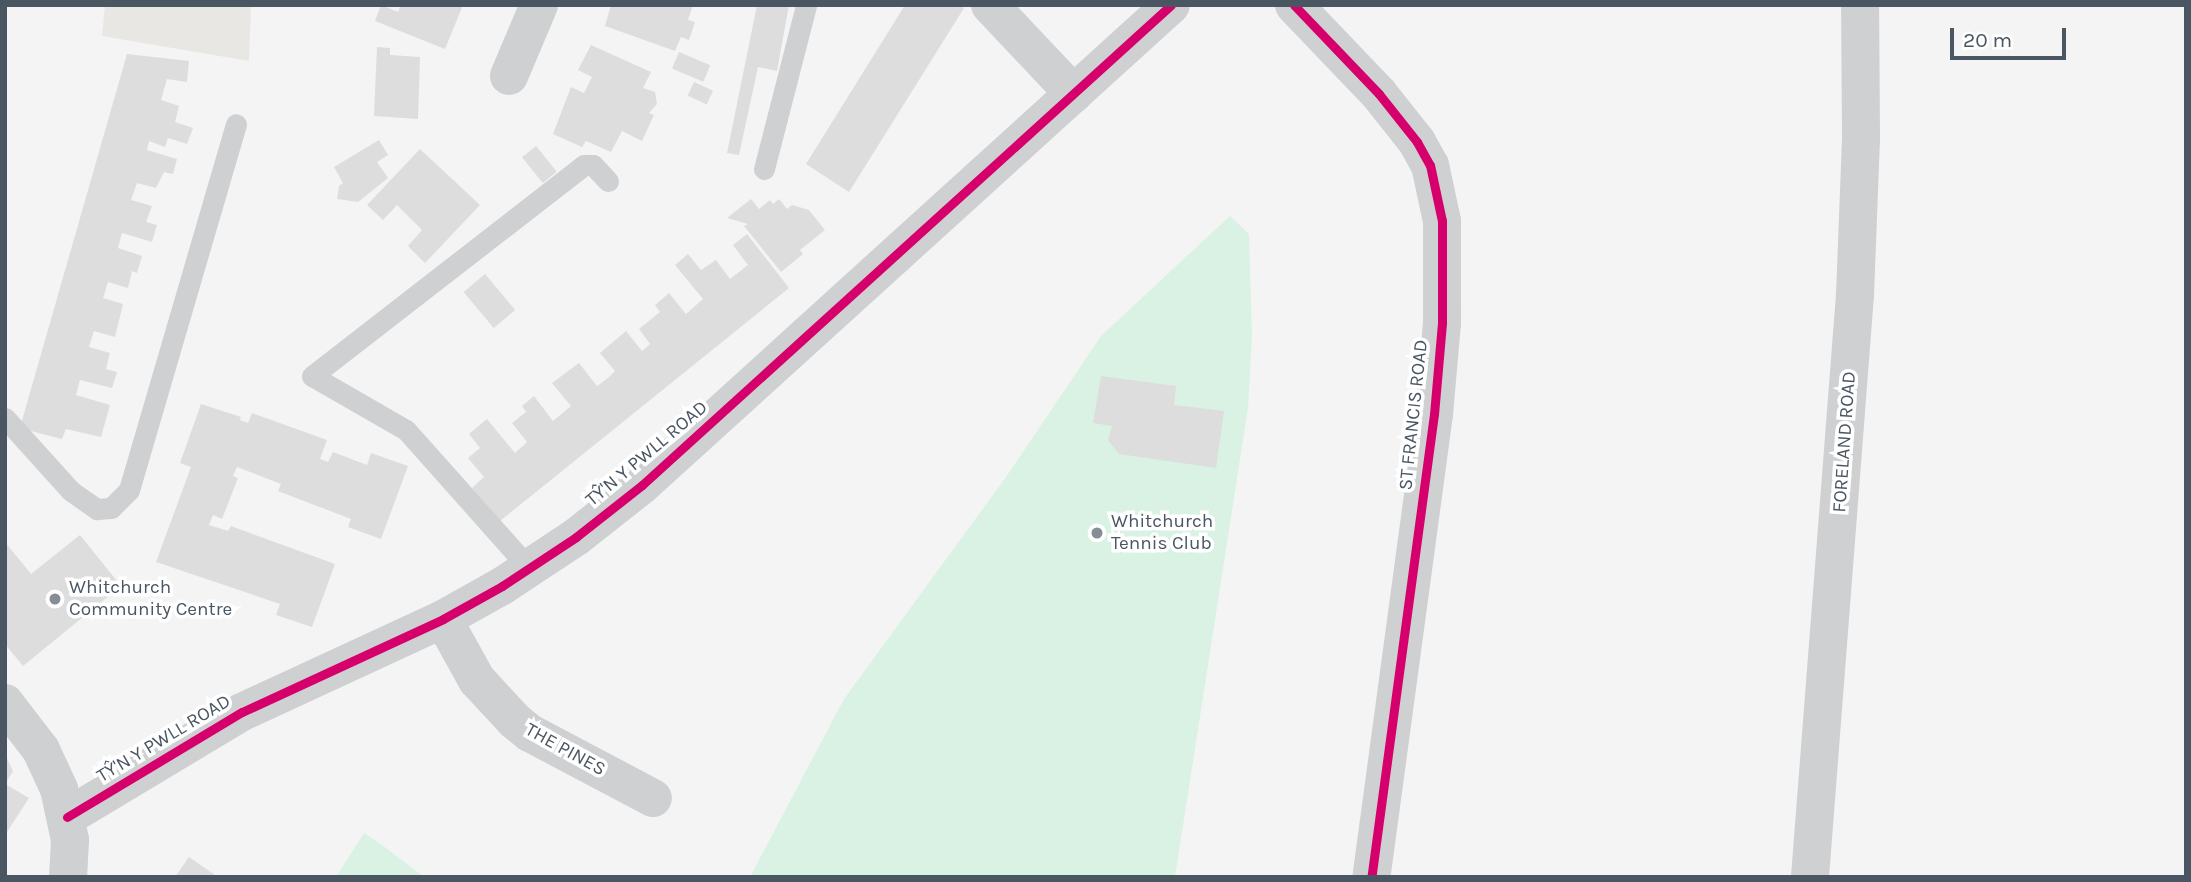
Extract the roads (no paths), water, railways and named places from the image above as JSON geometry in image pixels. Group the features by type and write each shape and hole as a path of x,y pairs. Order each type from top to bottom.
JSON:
{"street":[{"path":"509,76 539,5"},
{"path":"990,5 1074,94"},
{"name":"TŶ'N Y PWLL ROAD","path":"66,817 242,712 443,619 576,537 642,485 1171,5"},
{"name":"ST FRANCIS ROAD","path":"1294,5 1379,94 1417,142 1430,165 1441,220 1442,323 1434,414 1371,877"},
{"name":"FORELAND ROAD","path":"1810,877 1855,295 1860,137 1860,5"},
{"name":"THE PINES","path":"443,619 477,680 515,721 530,733 653,798"},
{"path":"5,703 49,764 66,817 70,840 68,877"}],"lane":[{"path":"764,169 806,5"},
{"path":"5,418 71,491 97,509 111,508 129,490 236,124"},
{"path":"529,568 406,430 312,376 584,165 593,165 608,181"}],"place":[{"name":"Whitchurch Tennis Club","path":"1097,533"},
{"name":"Whitchurch Community Centre","path":"55,599"}]}
